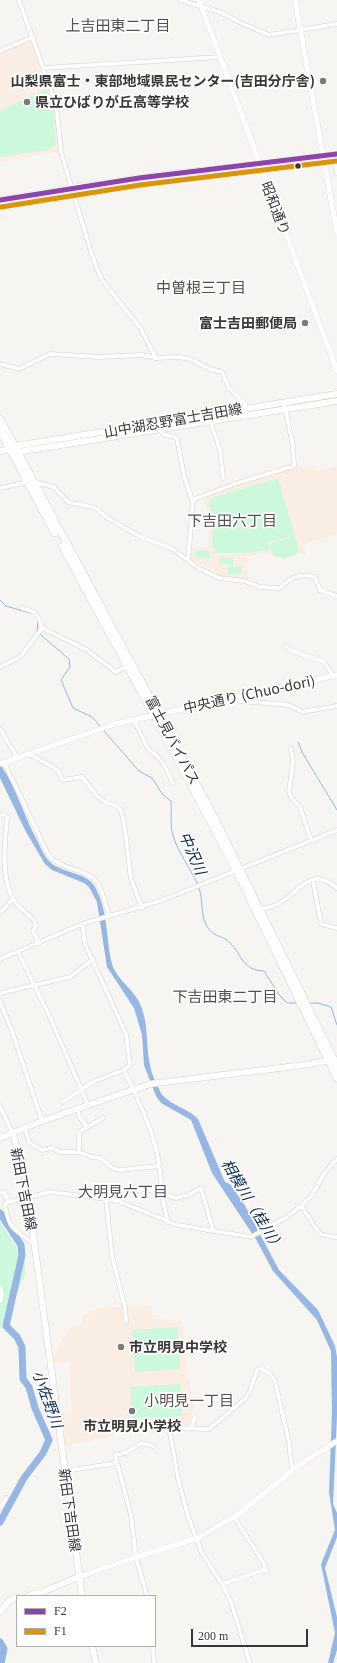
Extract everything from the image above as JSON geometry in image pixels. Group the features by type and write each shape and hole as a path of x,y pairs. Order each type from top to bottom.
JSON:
{"highway":[{"name":"富士見バイパス","path":"0,419 14,449 127,666 157,715"},
{"name":"富士見バイパス","path":"0,431 14,449"},
{"name":"富士見バイパス","path":"31,482 157,715 238,869 334,1061 337,1078"},
{"name":"富士見バイパス","path":"238,869 261,909 304,1003"}],"main road":[{"name":"山中湖忍野富士吉田線","path":"14,449 285,405 337,394"},
{"name":"山中湖忍野富士吉田線","path":"285,405 337,401"},
{"name":"山中湖忍野富士吉田線","path":"0,451 160,428 209,417"},
{"name":"新田下吉田線","path":"82,1595 28,1197 24,1171 13,1134 42,1121 133,1088 150,1084 334,1061"},
{"path":"0,1138 13,1134"},
{"path":"32,1595 79,1577"},
{"path":"0,1612 9,1600 16,1597"},
{"path":"92,1647 96,1663"}],"street":[{"path":"19,0 56,104 61,152 92,255 102,280 141,330 156,358"},
{"path":"180,0 220,12 269,36 337,24"},
{"name":"昭和通り","path":"199,0 337,371"},
{"path":"295,0 310,78 322,156 336,219 337,233"},
{"path":"0,51 32,37"},
{"path":"44,68 220,57"},
{"path":"0,200 72,187 160,175 260,165 334,155 337,173"},
{"path":"0,364 19,369 50,354 99,357 141,355 156,358 179,357 190,359 210,370 222,372 229,388 242,398 246,411"},
{"path":"192,500 234,484 294,466 293,447 285,405"},
{"path":"209,417 220,449 223,478"},
{"path":"160,428 163,434 177,438 184,476 192,500 188,561"},
{"path":"0,488 31,482 54,487 68,502 96,508 106,517 141,537 171,548 198,568 219,578 245,581 260,587 280,588 290,579 306,575 315,577 320,590 337,596"},
{"path":"22,608 34,611 42,628 87,650 116,672 127,666"},
{"path":"0,667 20,658 42,628"},
{"path":"286,646 290,650 324,662 335,676"},
{"name":"中央通り (Chuo-dori)","path":"2,763 115,724 335,676"},
{"path":"236,697 240,701 290,705 302,712 337,706"},
{"path":"134,720 148,749 157,756 173,783"},
{"path":"0,729 17,758"},
{"path":"291,749 293,761 289,792 292,800 300,807 310,840"},
{"path":"29,754 58,771 63,780 82,777 97,796 105,802 116,806 121,811 124,822 131,879 142,908"},
{"path":"2,763 50,857 59,864 87,875 94,880 102,892 109,916"},
{"path":"0,815 4,814 7,817 4,848 7,890 13,899 35,922 36,926 33,930 39,943"},
{"path":"0,959 82,924 142,908 337,830"},
{"path":"261,909 276,906 304,883 320,880 329,882 337,888"},
{"path":"313,881 322,924 337,928"},
{"path":"0,913 13,899"},
{"path":"62,1102 108,1075 124,1070 130,1065 126,1034 85,944 82,924"},
{"path":"18,952 35,985 83,1089 88,1105"},
{"path":"0,993 70,977 93,959"},
{"path":"0,1001 12,1030 42,1121"},
{"path":"124,1070 133,1088 153,1140 159,1166 162,1194 168,1222"},
{"path":"0,1106 13,1134"},
{"path":"77,1109 79,1116 87,1127"},
{"path":"79,1152 79,1132 102,1118"},
{"path":"25,1129 29,1142 42,1150 52,1148 60,1152 79,1152 92,1157 101,1158 112,1168 120,1170 159,1166"},
{"path":"34,1244 16,1232 7,1221 5,1204 50,1192 118,1201 176,1225 253,1236 288,1216 301,1206 313,1194 325,1172 337,1159"},
{"path":"127,1189 132,1191 146,1190 179,1198 201,1188 213,1230"},
{"path":"0,1193 4,1192 9,1202"},
{"path":"106,1199 112,1256 125,1308 126,1322"},
{"path":"301,1206 312,1219 317,1232 322,1235 337,1237"},
{"path":"0,1289 0,1300"},
{"path":"250,1663 233,1606 222,1584 202,1553 198,1538 188,1516 179,1483 169,1428 209,1429 245,1399 250,1391 257,1370 261,1368 271,1375 275,1382 289,1442 292,1471"},
{"path":"191,1429 195,1417"},
{"path":"79,1577 136,1557 198,1538 234,1517 292,1471 337,1441"},
{"path":"147,1595 136,1557 131,1515 115,1455 125,1453 141,1443 153,1446"},
{"path":"64,1471 117,1463"},
{"path":"0,1508 6,1498"},
{"path":"222,1584 266,1571 234,1517"},
{"path":"153,1647 154,1663"}],"shaded area":[{"name":"県立ひばりが丘高等学校","path":"31,40 54,106 60,151 0,162 0,53"},
{"path":"314,465 316,471 337,466 337,534 304,544 305,555 299,554 286,559 263,553 247,557 248,579 219,576 212,570 190,559 191,547 209,547 210,523 204,500 207,496 232,486 298,467"},
{"path":"151,1305 153,1319 182,1320 188,1376 194,1405 189,1426 119,1429 109,1437 63,1446 59,1414 72,1412 69,1362 52,1363 61,1342 70,1328 79,1325 82,1320 82,1316 94,1310 100,1308"}],"green space":[{"path":"46,89 53,106 56,144 48,150 0,157 0,111"},
{"path":"278,478 295,536 268,542 269,550 244,553 215,553 215,548 212,548 213,523 208,502 211,498"},
{"path":"295,536 299,553 285,558 273,555 269,544"},
{"path":"196,550 210,551 210,558 196,557"},
{"path":"219,557 233,558 233,565 219,564"},
{"path":"228,566 242,567 242,574 228,574"},
{"path":"0,1222 25,1261 25,1275 0,1330"},
{"path":"178,1327 180,1369 135,1372 132,1330"},
{"path":"180,1384 182,1416 132,1419 130,1387"}],"water":[{"path":"0,764 11,783 47,859 60,868 86,878 95,887 102,905 106,923 109,951 113,966 115,971 135,995 142,1008 146,1025 151,1068 154,1079 161,1093 169,1101 194,1115 198,1119 225,1182 230,1184 244,1204 279,1270 318,1310 335,1346 337,1357 337,1416 333,1504 337,1513 337,1537 325,1568 337,1617 337,1650 333,1663 328,1663 335,1633 321,1564 335,1530 329,1492 332,1413 331,1351 317,1320 273,1271 257,1241 212,1173 191,1120 161,1103 156,1096 144,1065 142,1035 134,1008 107,967 97,902 89,887 84,883 52,870 45,864 26,832 0,778"}],"waterway":[{"name":"中沢川","path":"0,600 6,606 30,613"},
{"name":"中沢川","path":"37,631 38,622"},
{"name":"中沢川","path":"40,634 69,659 70,667 61,680 73,708 92,717 101,727"},
{"name":"中沢川","path":"104,731 139,771 152,778 163,795 171,801 171,828 174,839 198,885"},
{"path":"298,742 303,754 337,810"},
{"name":"中沢川","path":"199,888 204,919 210,931 230,943 243,961 251,968 264,971 280,996 287,1003 296,1003"},
{"name":"中沢川","path":"310,1003 318,1003 331,1007 337,1025"},
{"name":"小佐野川","path":"0,1213 21,1245 22,1255 6,1326 17,1337 22,1347 23,1379 29,1387 35,1408 49,1440 43,1453 24,1478 0,1522"},
{"name":"小佐野川","path":"0,1642 4,1649 1,1663"}],"transit line":[{"name":"F2","path":"0,200 139,178 337,154"},
{"name":"F1","path":"1,207 140,185 337,161"}],"place":[{"name":"山梨県富士・東部地域県民センター(吉田分庁舎)","path":"323,81"},
{"name":"県立ひばりが丘高等学校","path":"27,102"},
{"name":"富士吉田郵便局","path":"305,323"},
{"name":"市立明見中学校","path":"121,1347"},
{"name":"市立明見小学校","path":"132,1411"}],"district":[{"name":"上吉田東二丁目","path":"118,25"},
{"name":"中曽根三丁目","path":"201,287"},
{"name":"下吉田六丁目","path":"232,520"},
{"name":"下吉田東二丁目","path":"225,996"},
{"name":"大明見六丁目","path":"123,1191"},
{"name":"小明見一丁目","path":"189,1400"}],"water label":[{"name":"相模川（桂川）","path":"253,1205"}]}
